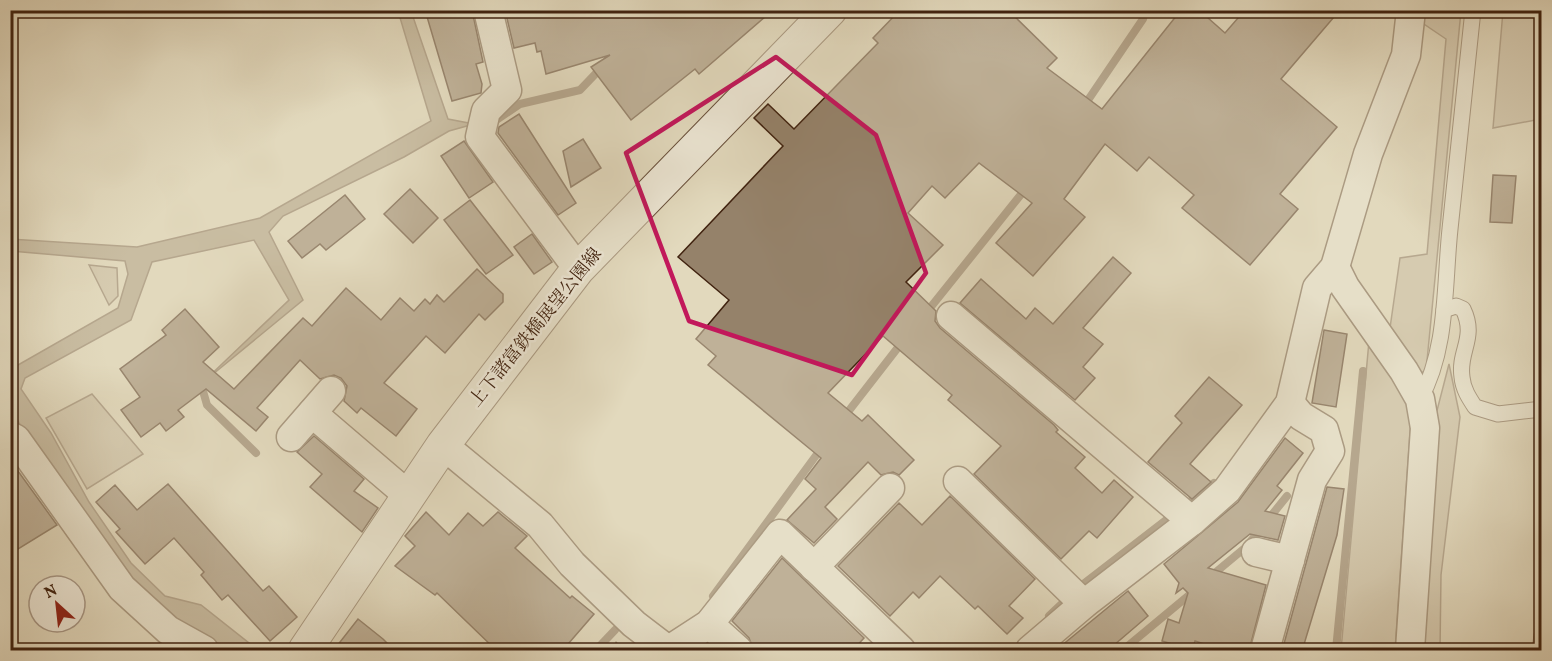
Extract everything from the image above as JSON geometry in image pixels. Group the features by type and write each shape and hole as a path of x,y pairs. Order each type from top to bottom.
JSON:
{"street":[{"path":"488,10 507,90 486,111 480,137 578,269"},
{"name":"上下諸富鉄橋展望公園線","path":"305,651 443,445 578,269 830,10"},
{"path":"1030,651 1075,596 1183,514 1227,490 1290,403 1317,288 1335,267 1368,154 1406,55 1411,10"},
{"path":"1335,267 1345,287 1404,371 1420,399 1425,428 1410,651"},
{"path":"951,316 1183,514"},
{"path":"291,437 332,391"},
{"path":"1265,651 1312,480 1330,452 1324,430 1301,416 1290,403"},
{"path":"312,413 409,496"},
{"path":"10,436 16,439 122,588 168,630 204,651"},
{"path":"443,445 540,525 572,564 634,624 669,651 709,624 780,534 901,651"},
{"path":"958,482 1075,596"},
{"path":"814,567 890,488"},
{"path":"1256,552 1290,560"},
{"path":"709,624 738,651"}],"lane":[{"path":"1420,399 1431,379 1444,310 1449,233 1473,10"},
{"path":"1444,310 1456,306 1463,309 1471,324 1461,375 1466,392 1475,407 1498,414 1542,410"},
{"path":"1540,651 1542,634"}],"highlighted area":[{"path":"776,57 876,135 926,273 852,375 689,321 626,153"}],"shaded area":[{"path":"398,11 411,11 448,119 474,124 449,131 404,157 283,216 269,232 303,300 201,384 289,300 254,240 152,262 131,320 25,378 21,389 51,433 89,502 131,563 165,596 201,605 258,650 225,650 171,619 133,585 19,423 11,405 11,369 118,308 128,274 125,261 11,251 10,239 137,247 260,218 431,121"},
{"path":"1419,11 1461,11 1426,371 1414,375 1395,650 1341,650 1369,341 1389,335 1400,258 1427,254 1446,39 1421,22"},
{"path":"1503,11 1541,11 1541,119 1493,128"},
{"path":"89,265 117,268 118,296 109,305"},
{"path":"1449,364 1460,417 1441,575 1440,650 1419,650 1433,426"},
{"path":"92,394 143,454 87,489 46,418"}],"building":[{"path":"425,10 472,10 483,62 476,64 482,84 481,93 452,101"},
{"path":"505,10 773,10 699,74 695,69 631,120 591,67 610,55 546,74 541,51 537,52 535,43 514,48"},
{"path":"900,10 1008,10 1057,58 1047,68 1102,109 1181,10 1199,10 1225,33 1245,10 1340,10 1281,79 1337,127 1280,194 1298,209 1250,265 1182,208 1194,195 1149,157 1137,171 1105,144 1064,199 1085,217 1033,276 996,243 1032,203 979,163 945,198 932,186 908,213 943,245 906,282 936,311 935,321 940,328 1054,425 1058,430 1056,432 1085,457 1075,468 1102,493 1114,480 1133,497 1097,538 1089,531 1061,559 974,474 1001,446 948,400 952,395 883,336 828,393 862,421 868,415 914,460 899,475 893,472 881,475 868,462 825,507 837,519 814,543 787,520 816,489 805,479 821,458 708,365 716,356 696,339 729,300 678,257 783,146 754,118 768,104 794,129 878,43 873,38"},
{"path":"519,114 576,203 558,215 498,133 499,127"},
{"path":"583,139 601,168 571,187 563,151"},
{"path":"464,141 493,182 469,198 441,156"},
{"path":"1493,175 1516,176 1512,223 1490,222"},
{"path":"410,189 438,218 413,243 384,214"},
{"path":"345,195 365,219 326,250 320,244 302,258 288,241"},
{"path":"470,200 513,255 486,274 444,220"},
{"path":"532,234 552,262 534,274 514,247"},
{"path":"1113,257 1131,273 1083,328 1103,344 1083,367 1095,378 1075,400 960,303 981,279 1026,319 1035,308 1053,324"},
{"path":"477,269 503,294 503,302 485,320 479,314 445,353 426,336 384,383 417,409 396,436 361,408 357,413 344,401 347,386 341,378 334,375 320,379 300,360 257,408 268,417 256,431 206,389 178,410 184,417 166,431 160,423 141,437 121,410 140,397 120,369 166,335 162,330 185,309 219,347 203,362 234,389 303,318 312,326 346,288 381,320 400,298 414,311 425,299 430,304 437,295 444,302"},
{"path":"1324,330 1347,334 1336,407 1312,403"},
{"path":"1209,377 1242,405 1190,464 1211,482 1192,499 1148,462 1182,423 1175,416"},
{"path":"314,436 364,479 354,491 378,508 362,532 310,487 322,474 297,452"},
{"path":"1285,438 1303,453 1277,486 1282,490 1265,511 1285,516 1278,540 1250,534 1208,568 1266,585 1249,651 1226,651 1195,641 1192,650 1162,641 1168,619 1179,623 1188,593 1183,588 1176,593 1179,583 1164,564 1238,502"},
{"path":"10,460 57,525 10,554"},
{"path":"168,484 263,591 269,586 297,617 270,641 228,595 222,600 201,575 204,572 174,538 145,564 116,532 120,529 96,502 115,485 137,510"},
{"path":"1327,487 1344,489 1337,535 1302,651 1282,651"},
{"path":"950,496 1035,579 1009,606 1023,618 1007,634 978,606 975,609 940,576 919,598 913,592 890,616 838,566 899,503 922,525"},
{"path":"426,512 449,535 468,513 483,526 498,512 527,536 515,548 570,598 572,596 594,614 562,651 497,651 437,593 435,595 395,566 415,546 405,536"},
{"path":"782,558 864,638 852,651 754,651 749,638 732,621"},
{"path":"1128,591 1148,616 1107,651 1055,651"},
{"path":"358,619 383,639 395,651 333,651"}],"waterway":[{"path":"1084,106 1143,19"},
{"path":"492,123 520,104 580,90 602,67"},
{"path":"926,313 1027,187"},
{"path":"844,417 903,341"},
{"path":"1336,650 1363,371"},
{"path":"201,384 207,405 256,453"},
{"path":"713,596 823,446"},
{"path":"1183,507 1214,483"},
{"path":"1210,577 1246,547 1287,496"},
{"path":"1077,589 1174,514"},
{"path":"1123,650 1194,591"},
{"path":"1049,616 1068,598"},
{"path":"596,650 615,630"}]}
